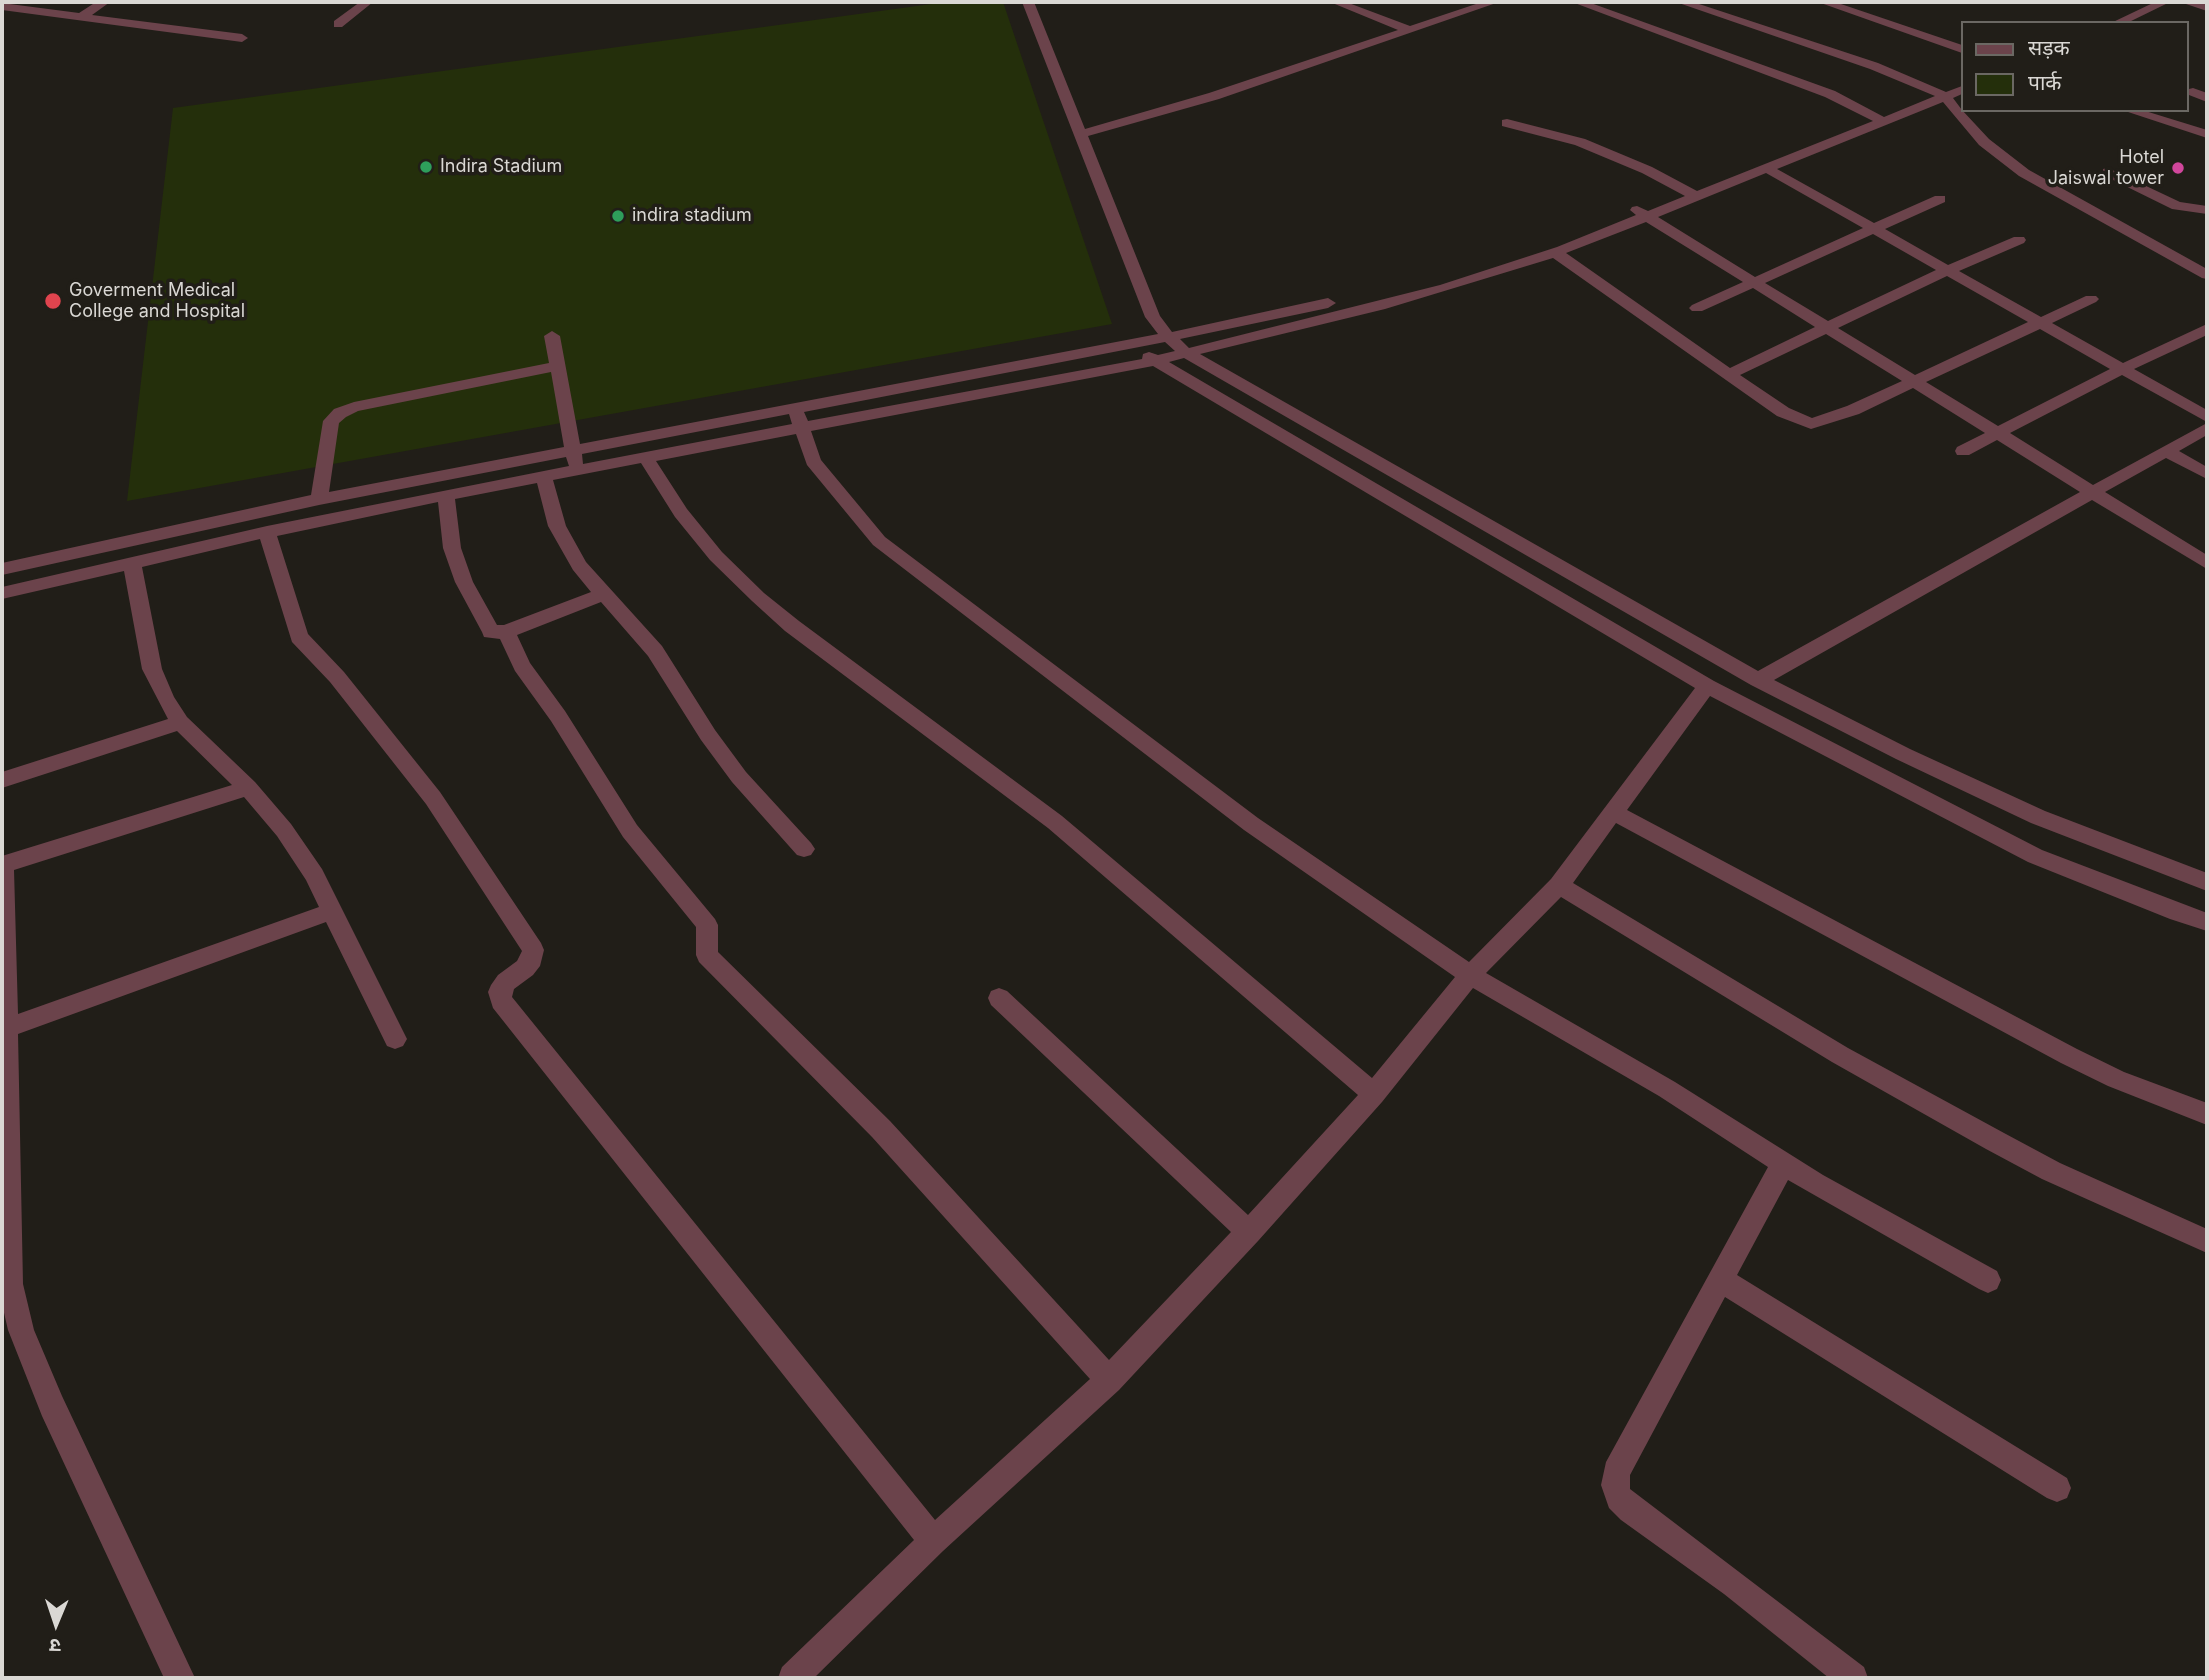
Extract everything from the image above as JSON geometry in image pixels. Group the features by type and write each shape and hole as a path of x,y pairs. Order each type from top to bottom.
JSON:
{"street":[{"path":"81,18 104,2"},
{"path":"338,24 367,2"},
{"path":"1028,2 1153,317 1168,337 1186,353 1758,680 1903,754 2038,817 2207,882"},
{"path":"1336,2 1409,30"},
{"path":"1455,2 1473,9"},
{"path":"1080,134 1214,96 1493,2"},
{"path":"1578,2 1830,94 1877,118"},
{"path":"1682,2 1874,66 1939,93 1984,142 2024,173 2207,275"},
{"path":"1824,2 1960,49"},
{"path":"2121,21 2164,2"},
{"path":"2190,2 2207,8"},
{"path":"2131,6 2144,10"},
{"path":"2,7 242,38"},
{"path":"2,569 319,499 572,450 1154,361 1432,292 1555,252 1641,213 1939,93 1960,81"},
{"path":"1939,93 1960,90"},
{"path":"2193,92 2207,98"},
{"path":"2135,112 2207,134"},
{"path":"1507,123 1580,142 1647,170 1691,193 1766,167 1877,118"},
{"path":"1766,167 2207,417"},
{"path":"2108,172 2177,206 2207,210"},
{"path":"1697,307 1940,199"},
{"path":"2,593 267,532 645,457 798,417 1298,310 1471,268 1641,213 2207,562"},
{"path":"1729,374 1948,270 2019,240"},
{"path":"1555,252 1783,412 1811,424 1853,410 1916,382 2091,299"},
{"path":"1963,451 2122,369 2207,329"},
{"path":"552,336 577,469"},
{"path":"1134,344 1154,361 1707,686 1906,792 2035,856 2207,922"},
{"path":"319,499 331,421 340,413 354,407 558,366"},
{"path":"798,417 813,461 878,541 1251,824 1470,975 1667,1088 1783,1164 1989,1280"},
{"path":"1758,680 2207,428"},
{"path":"2166,451 2207,474"},
{"path":"645,457 681,513 716,556 766,604 1055,822 1374,1094"},
{"path":"542,476 566,546 603,594 655,651 739,777 804,849"},
{"path":"446,495 452,548 464,582 486,627 498,634 506,632 603,594"},
{"path":"267,532 299,637 337,677 433,797 533,950 532,959 525,968 506,982 499,992 501,1001 933,1541"},
{"path":"132,563 152,669 165,699 180,722 248,788 285,830 333,911 395,1039"},
{"path":"506,632 522,666 558,716 629,831 707,925 707,955 881,1129 1108,1380"},
{"path":"793,1678 933,1541 1108,1380 1249,1232 1374,1094 1470,975 1559,885 1707,686"},
{"path":"2,780 180,722"},
{"path":"180,1678 52,1406 21,1330 10,1284 11,1219 4,1030 2,865 248,788"},
{"path":"1613,812 2069,1056 2116,1079 2207,1114"},
{"path":"1559,885 1840,1055 1983,1134 2051,1171 2207,1241"},
{"path":"4,1030 333,911"},
{"path":"999,998 1249,1232"},
{"path":"1783,1164 1616,1472 1615,1485 1619,1498 1631,1510 1734,1584 1853,1678"},
{"path":"1721,1280 2056,1488"}],"green space":[{"name":"indira stadium","path":"946,2 1003,2 1112,324 127,501 173,108"}],"place":[{"name":"Indira Stadium","path":"426,167"},
{"name":"Hotel Jaiswal tower","path":"2178,168"},
{"name":"indira stadium","path":"618,216"},
{"name":"Goverment Medical College and Hospital","path":"53,301"}]}
